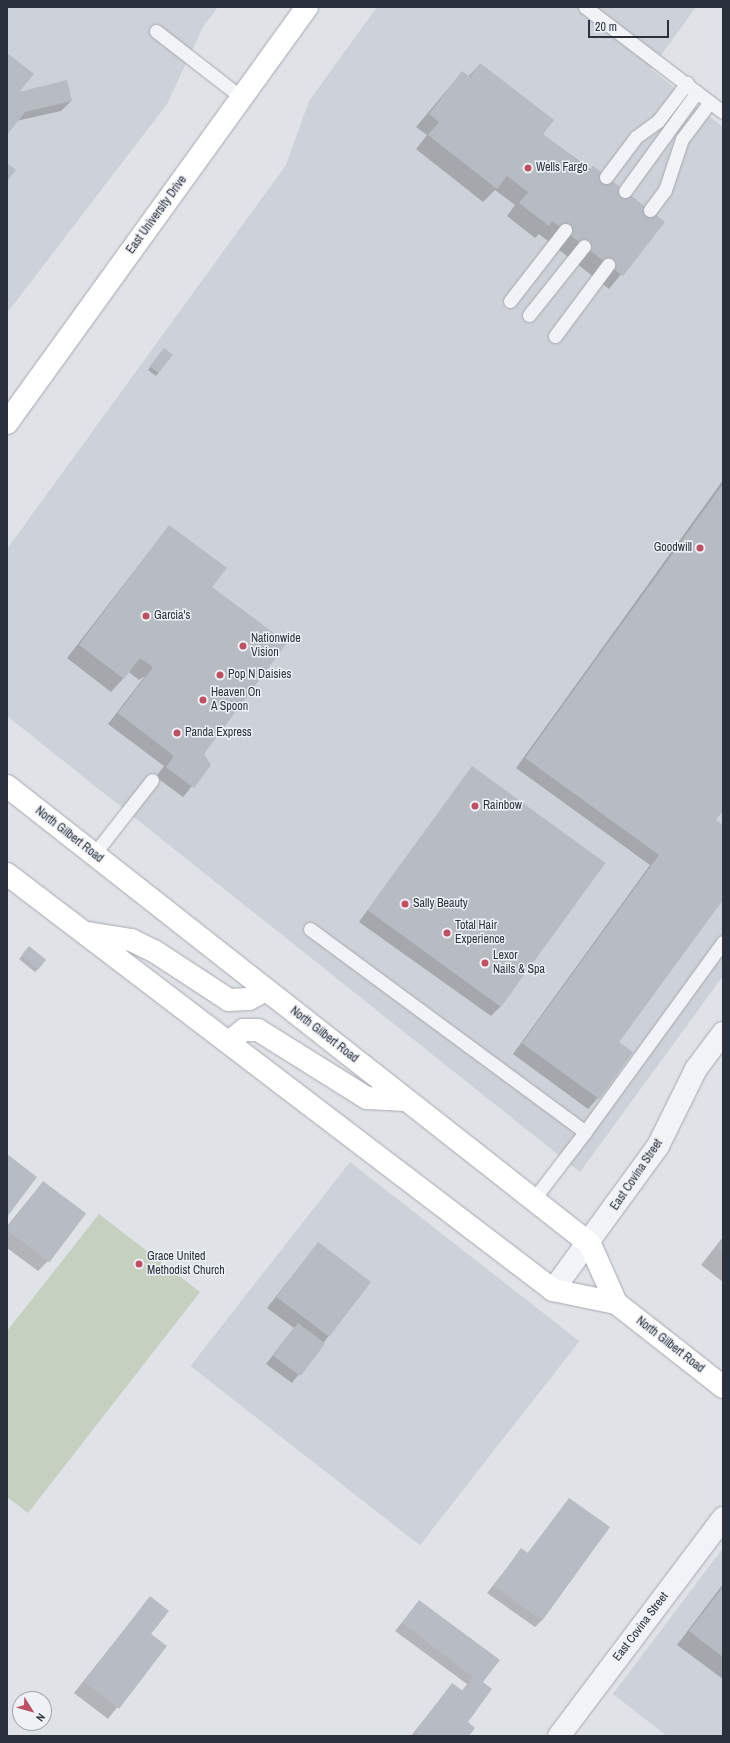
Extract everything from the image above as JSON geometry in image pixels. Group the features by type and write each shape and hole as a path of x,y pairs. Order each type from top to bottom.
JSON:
{"main road":[{"name":"East University Drive","path":"7,423 307,7"},
{"name":"North Gilbert Road","path":"7,786 590,1244 616,1303"},
{"name":"North Gilbert Road","path":"7,874 553,1290 616,1303 723,1387"},
{"path":"85,932 131,940 154,951 229,1000 249,999 266,990"},
{"path":"229,1042 244,1030 258,1030 366,1098 406,1100"}],"street":[{"name":"East Covina Street","path":"553,1290 590,1244 658,1146 696,1069 723,1033"},
{"name":"East Covina Street","path":"559,1736 723,1518"}],"lane":[{"path":"585,7 723,112"},
{"path":"156,31 242,98"},
{"path":"606,176 636,137 658,121 686,84"},
{"path":"625,191 697,92"},
{"path":"650,210 665,190 682,139 710,102"},
{"path":"510,301 565,230"},
{"path":"529,316 584,246"},
{"path":"555,336 608,265"},
{"path":"94,854 152,780"},
{"path":"310,929 585,1132"},
{"path":"533,1200 585,1132 723,942"}],"shaded area":[{"path":"7,7 218,7 203,27 167,104 7,313"},
{"path":"377,7 696,7 651,69 723,127 723,976 580,1172 7,716 7,549 286,165 309,101"},
{"path":"350,1162 579,1341 420,1545 191,1366"},
{"path":"723,1548 723,1736 667,1736 613,1694"}],"green space":[{"path":"99,1214 200,1292 28,1513 7,1497 7,1331"}],"building":[{"path":"7,53 34,74 19,92 67,80 72,101 25,112 7,135"},
{"name":"Wells Fargo","path":"480,63 554,120 543,134 590,170 593,166 665,222 623,276 552,221 549,226 519,203 528,192 507,176 497,189 428,135 439,122 429,114 462,71 470,77"},
{"path":"7,163 16,170 7,181"},
{"path":"164,348 173,355 159,373 150,366"},
{"path":"723,484 723,811 716,820 723,825 723,900 619,1042 633,1052 599,1099 522,1043 659,855 525,758"},
{"path":"169,525 227,568 212,587 287,643 204,754 211,765 194,788 166,767 174,756 118,713 153,667 140,658 124,679 79,645"},
{"path":"472,766 605,863 501,1007 367,910"},
{"path":"29,946 46,960 39,969 21,955"},
{"path":"7,1154 37,1177 7,1217"},
{"path":"43,1181 86,1213 49,1262 7,1230"},
{"path":"723,1241 723,1252 717,1248"},
{"path":"318,1242 371,1282 329,1337 276,1297"},
{"path":"298,1323 325,1343 300,1376 273,1356"},
{"path":"569,1498 610,1527 542,1621 494,1586 521,1548 528,1553"},
{"path":"723,1587 723,1657 689,1631"},
{"path":"150,1596 169,1611 151,1634 167,1646 119,1709 84,1682"},
{"path":"419,1600 500,1660 483,1682 492,1689 468,1722 475,1728 469,1736 421,1736 415,1732 452,1683 463,1691 473,1677 402,1623"}],"place":[{"name":"Wells Fargo","path":"528,168"},
{"name":"Goodwill","path":"700,548"},
{"name":"Garcia's","path":"146,616"},
{"name":"Nationwide Vision","path":"243,646"},
{"name":"Pop N Daisies","path":"220,675"},
{"name":"Heaven On A Spoon","path":"203,700"},
{"name":"Panda Express","path":"177,733"},
{"name":"Rainbow","path":"475,806"},
{"name":"Sally Beauty","path":"405,904"},
{"name":"Total Hair Experience","path":"447,933"},
{"name":"Lexor Nails & Spa","path":"485,963"},
{"name":"Grace United Methodist Church","path":"139,1264"}]}
